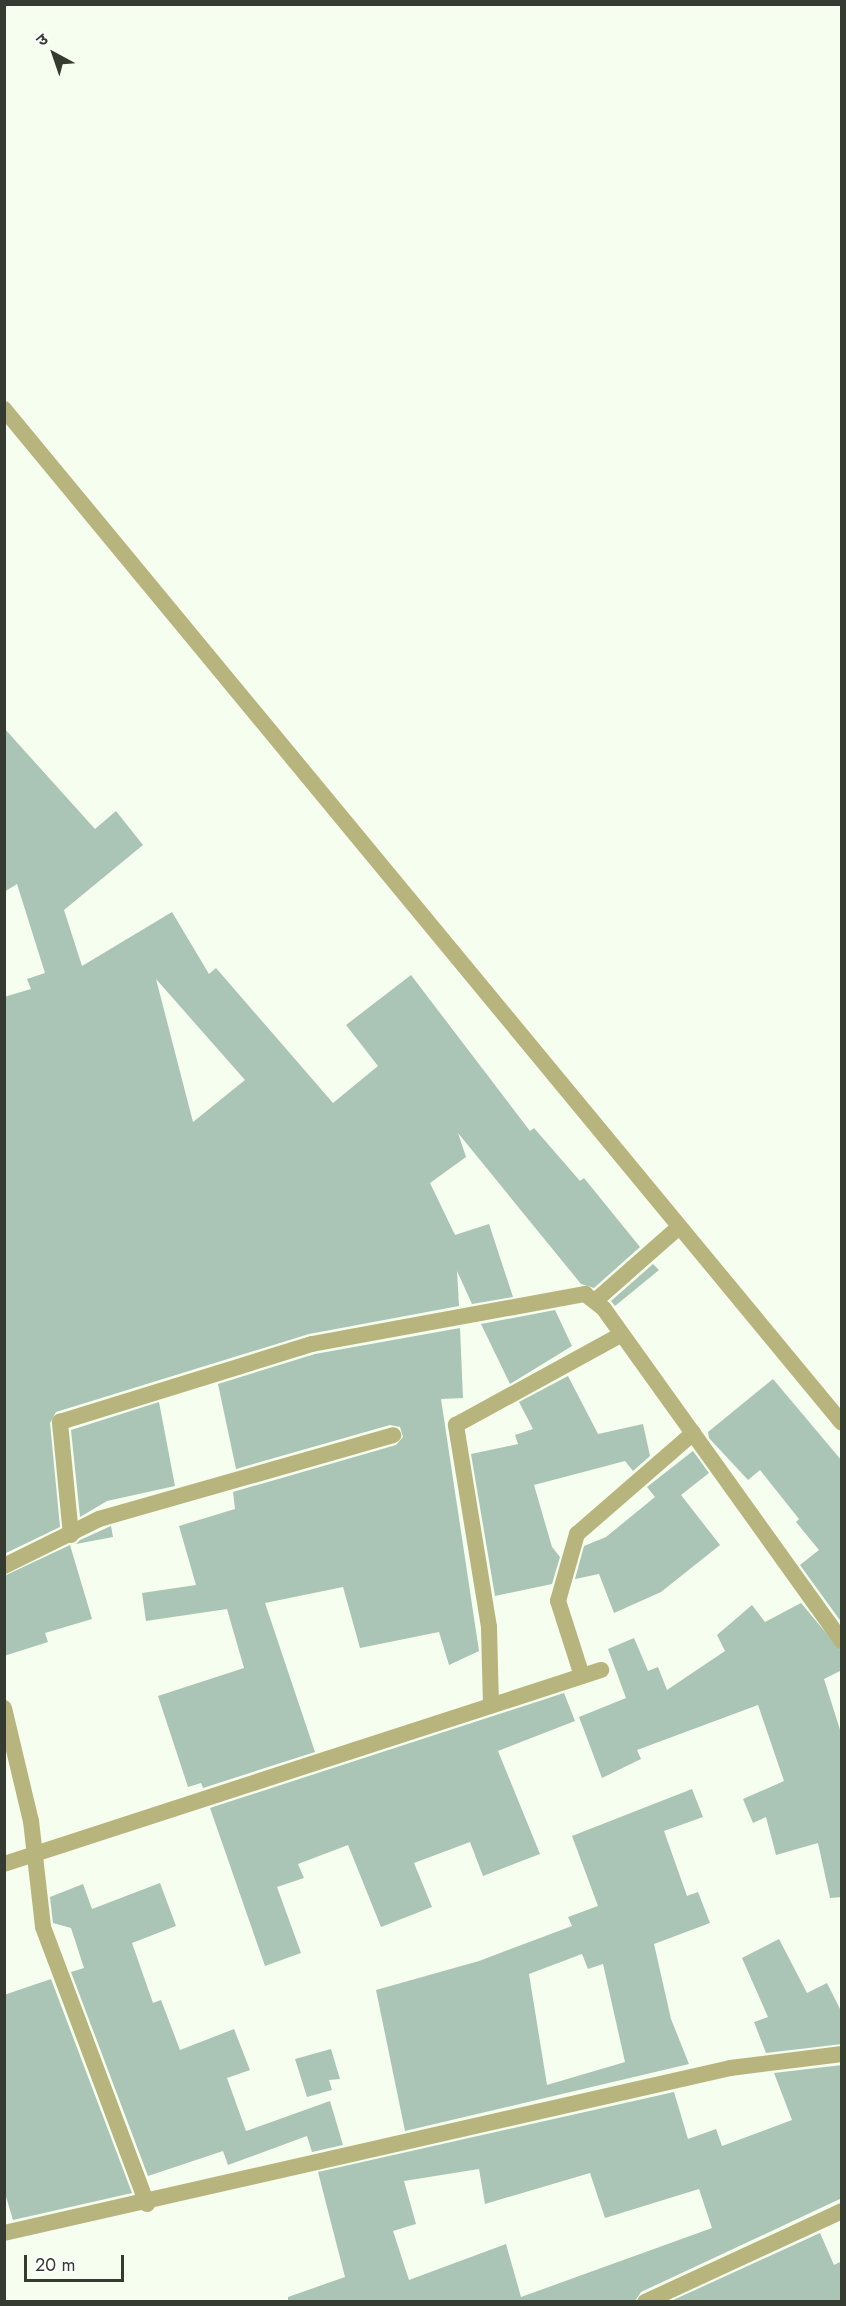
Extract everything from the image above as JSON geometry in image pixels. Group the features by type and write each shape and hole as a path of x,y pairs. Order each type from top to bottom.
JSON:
{"street":[{"path":"4,409 842,1423"},
{"path":"595,1301 680,1227"},
{"path":"71,1536 60,1422 312,1344 585,1294 595,1301 622,1334 842,1641"},
{"path":"492,1706 489,1627 456,1425 622,1334"},
{"path":"582,1676 558,1601 577,1534 693,1433"},
{"path":"4,1566 71,1536 99,1519 393,1435"},
{"path":"4,1864 601,1670"},
{"path":"4,1708 35,1853 43,1927 147,2204"},
{"path":"4,2233 147,2204 730,2068 842,2055"},
{"path":"645,2301 842,2211"}],"building":[{"path":"4,728 95,829 116,811 143,845 64,910 82,966 172,912 209,974 216,968 333,1103 378,1066 346,1025 411,975 530,1131 534,1128 580,1181 584,1178 640,1247 594,1288 581,1284 458,1133 466,1157 430,1183 455,1235 489,1224 513,1297 472,1304 457,1271 459,1306 309,1334 56,1412 50,1423 60,1527 4,1554 4,997 31,989 27,979 45,973 17,884 4,892","holes":["156,979 245,1080 193,1122"]},
{"path":"653,1264 659,1270 615,1306 611,1301"},
{"path":"555,1310 572,1346 510,1384 481,1324"},
{"path":"460,1328 463,1398 441,1399 479,1651 449,1665 439,1632 360,1648 343,1587 265,1603 315,1752 203,1788 201,1783 188,1787 158,1696 244,1668 227,1609 146,1621 142,1593 196,1585 179,1526 235,1509 233,1492 396,1445 403,1437 400,1427 390,1425 236,1469 218,1384 315,1354"},
{"path":"568,1376 598,1434 643,1424 650,1456 633,1471 625,1461 534,1485 552,1547 560,1557 552,1584 495,1596 471,1454 518,1444 515,1435 533,1429 519,1402"},
{"path":"773,1379 842,1461 842,1623 800,1565 819,1550 796,1522 799,1519 760,1470 748,1480 709,1438 708,1432"},
{"path":"159,1402 175,1486 107,1501 80,1517 71,1430"},
{"path":"693,1451 709,1473 681,1495 720,1545 661,1592 614,1613 599,1574 575,1579 584,1546 606,1537 655,1497 647,1487"},
{"path":"111,1526 113,1537 76,1544 80,1540"},
{"path":"70,1545 92,1619 45,1633 48,1642 4,1656 4,1576"},
{"path":"801,1603 842,1652 842,1670 824,1679 842,1736 842,1897 830,1898 818,1843 776,1855 766,1817 753,1823 743,1799 784,1781 758,1705 637,1750 641,1759 602,1778 579,1717 626,1698 608,1649 634,1638 648,1671 658,1667 667,1690 725,1651 717,1635 752,1605 765,1622"},
{"path":"564,1693 575,1721 498,1751 540,1854 483,1876 470,1842 414,1863 432,1907 381,1927 348,1845 298,1864 304,1878 277,1887 301,1953 265,1966 210,1808"},
{"path":"692,1789 703,1817 664,1831 687,1896 698,1892 710,1923 654,1944 671,2019 689,2064 405,2131 376,1990 479,1961 572,1926 568,1917 598,1906 572,1836","holes":["582,1954 588,1969 603,1964 625,2062 547,2085 529,1974"]},
{"path":"160,1883 176,1926 132,1943 153,2003 161,2000 180,2050 234,2029 250,2070 227,2078 246,2131 330,2101 343,2145 312,2152 307,2136 228,2165 223,2151 148,2176 71,1972 84,1968 71,1928 53,1923 50,1897 83,1884 92,1909"},
{"path":"779,1939 807,1993 827,1983 842,2013 842,2044 766,2053 754,2022 768,2017 742,1958"},
{"path":"51,1979 132,2193 13,2220 4,2190 4,1995"},
{"path":"331,2049 340,2079 329,2080 332,2090 307,2097 295,2059"},
{"path":"842,2065 842,2198 641,2292 635,2301 288,2301 288,2297 345,2277 318,2172 674,2092 688,2139 716,2129 722,2146 792,2120 774,2073","holes":["479,2169 485,2204 590,2173 605,2218 699,2189 712,2228 521,2297 506,2244 409,2280 393,2231 416,2224 404,2181"]},
{"path":"820,2233 834,2265 842,2261 842,2301 671,2301"}]}
